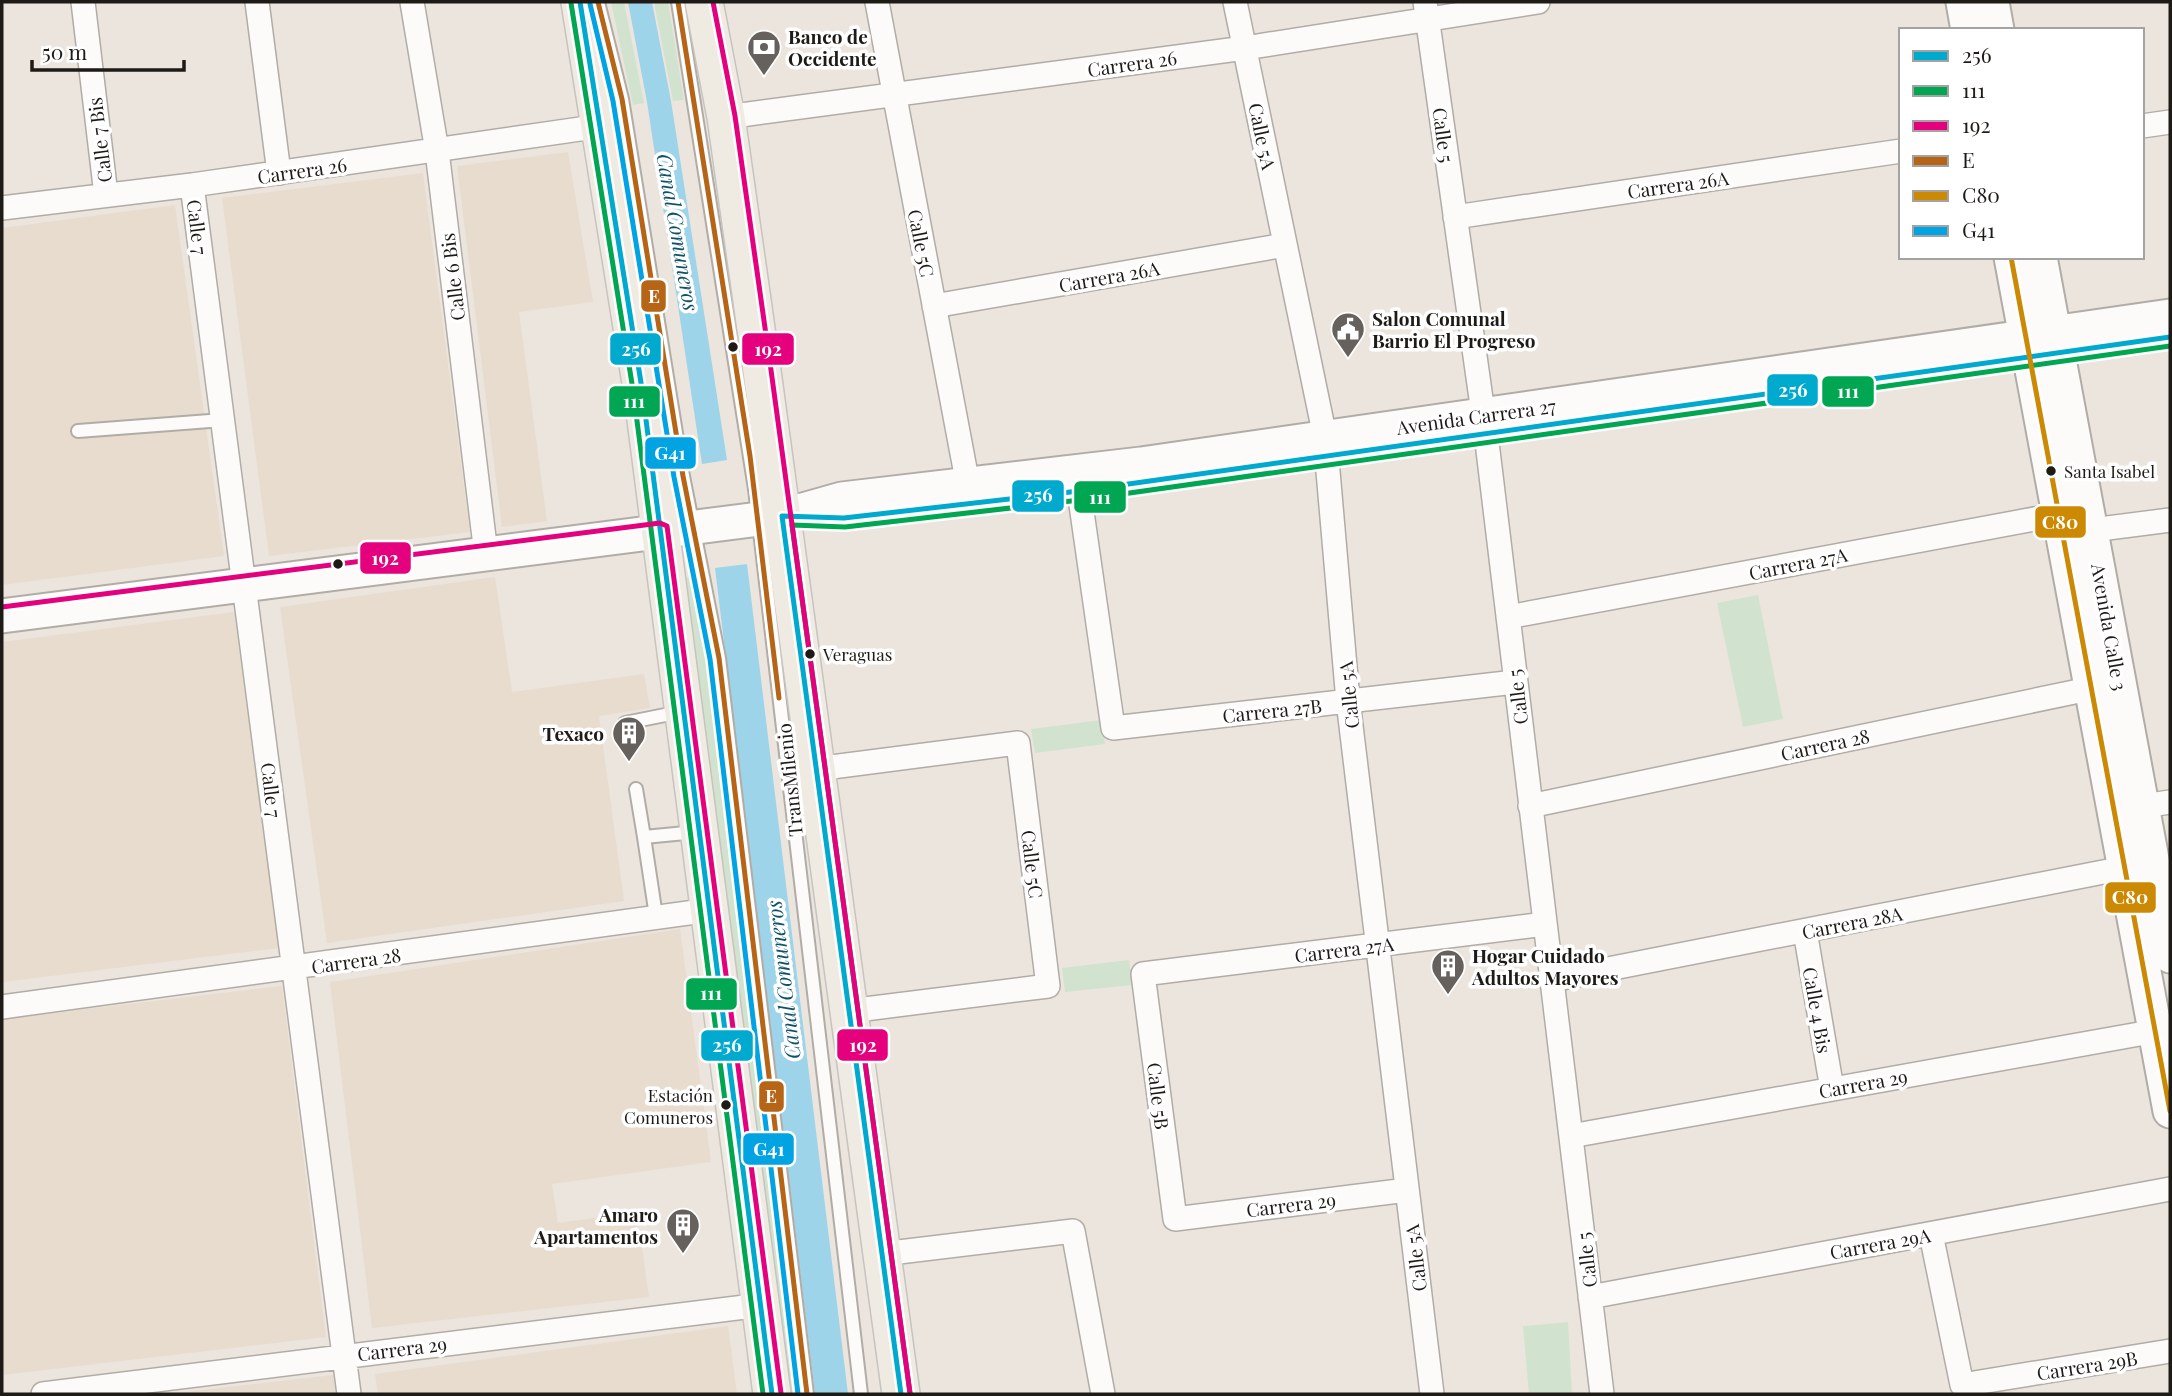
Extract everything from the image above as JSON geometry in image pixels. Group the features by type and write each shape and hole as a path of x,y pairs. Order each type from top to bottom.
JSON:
{"main road":[{"path":"580,2 634,335 677,529 684,712 772,1394"},
{"path":"704,2 726,117 770,517 817,769 901,1394"},
{"path":"1963,2 1968,28"},
{"path":"1992,2 1997,28"},
{"name":"Avenida Calle 3","path":"2012,259 2042,345 2080,518 2106,686 2140,865 2156,1031 2170,1111"},
{"name":"Avenida Calle 3","path":"2040,259 2042,345"},
{"name":"Avenida Carrera 27","path":"2042,345 2170,316"},
{"name":"Avenida Carrera 27","path":"2,616 770,517 842,499 1326,447 2042,345 2170,337"},
{"name":"Avenida Carrera 27","path":"770,517 844,518 1079,491 1326,447"},
{"name":"Avenida Calle 3","path":"2106,686 2156,804 2140,865 2169,942"}],"street":[{"name":"Calle 7 Bis","path":"83,2 106,195"},
{"path":"257,2 279,173"},
{"name":"Calle 6 Bis","path":"412,2 437,151 486,554"},
{"name":"Calle 5C","path":"877,2 968,485"},
{"name":"Calle 5A","path":"1235,2 1326,447 1348,701 1432,1394"},
{"name":"Carrera 26","path":"726,117 1244,48 1426,11 1538,2"},
{"name":"Calle 5","path":"1426,11 1484,425 1602,1394"},
{"path":"2144,126 2170,122"},
{"name":"Carrera 26","path":"2,208 192,185 601,126"},
{"name":"Carrera 26A","path":"1455,217 1899,152"},
{"name":"Calle 7","path":"192,185 349,1394"},
{"name":"Carrera 26A","path":"934,306 1285,245"},
{"name":"Carrera 27B","path":"1079,491 1112,728 1516,682"},
{"name":"Carrera 27A","path":"1508,617 2080,518 2170,520"},
{"name":"Carrera 28","path":"1531,806 2106,686"},
{"name":"Calle 5C","path":"817,769 1018,743 1048,986 849,1011"},
{"name":"Carrera 28A","path":"1552,981 2140,865"},
{"name":"Carrera 28","path":"2,1007 295,969 710,910"},
{"name":"Carrera 27A","path":"1143,974 1545,924"},
{"name":"Calle 4 Bis","path":"1805,931 1832,1089"},
{"name":"Calle 5B","path":"1143,974 1175,1219"},
{"name":"Carrera 29","path":"1571,1136 2156,1031"},
{"name":"Carrera 29A","path":"1590,1297 2170,1189"},
{"name":"Carrera 29","path":"1175,1219 1407,1190"},
{"path":"882,1254 1073,1231 1104,1394"},
{"name":"Carrera 29B","path":"1931,1234 1962,1385 2170,1351"},
{"name":"Carrera 29","path":"43,1394 761,1306"}],"lane":[{"path":"598,2 622,99 677,529 703,574 720,671 807,1394"},
{"name":"TransMilenio","path":"678,2 770,517 764,567 861,1394"},
{"path":"78,431 223,420"},
{"path":"627,736 625,723 684,712"},
{"path":"636,789 656,916"},
{"path":"644,837 699,832"}],"shaded area":[{"path":"568,152 593,302 519,312 547,521 502,527 457,166"},
{"path":"423,173 470,532 269,556 222,198"},
{"path":"175,205 224,556 2,585 2,228"},
{"path":"495,577 512,692 644,674 650,708 599,716 624,901 327,943 280,607"},
{"path":"234,612 279,948 2,982 2,642"},
{"path":"680,929 711,1162 552,1184 558,1223 637,1212 649,1297 372,1328 330,982"},
{"path":"282,986 326,1337 2,1375 2,1019"},
{"path":"728,1326 737,1394 378,1394 375,1374"},
{"path":"333,1375 336,1394 167,1394"}],"green space":[{"path":"611,2 624,2 644,103 633,105"},
{"path":"654,2 668,2 684,100 673,101"},
{"path":"682,577 689,578 708,666 799,1394 785,1394"},
{"path":"1758,595 1783,719 1743,727 1717,603"},
{"path":"1102,720 1105,744 1035,753 1031,729"},
{"path":"1129,960 1132,985 1065,992 1062,968"},
{"path":"1568,1322 1572,1394 1529,1394 1523,1326"}],"water":[{"name":"Canal Comuneros","path":"628,2 652,2 671,101 727,460 702,464 647,102"},
{"name":"Canal Comuneros","path":"747,564 848,1394 815,1394 715,568"}],"transit line":[{"name":"256","path":"580,2 642,389 772,1394"},
{"name":"E","path":"598,2 622,99 683,476 719,658 807,1394"},
{"name":"E","path":"678,2 750,456 779,698"},
{"name":"192","path":"713,2 735,116 771,370 910,1393"},
{"name":"111","path":"571,3 633,390 763,1394"},
{"name":"G41","path":"590,4 613,101 674,477 710,659 798,1394"},
{"name":"C80","path":"2011,259 2170,1111"},
{"name":"256","path":"901,1394 782,516 844,518 1079,491 2170,337"},
{"name":"111","path":"910,1393 792,525 845,527 1080,500 2170,346"},
{"name":"192","path":"2,607 660,523 667,526 781,1393"}],"place":[{"name":"Banco de Occidente","path":"764,77"},
{"name":"Salon Comunal Barrio El Progreso","path":"1348,359"},
{"name":"Santa Isabel","path":"2051,471"},
{"name":"Veraguas","path":"810,654"},
{"name":"Texaco","path":"629,763"},
{"name":"Hogar Cuidado Adultos Mayores","path":"1448,996"},
{"name":"Estación Comuneros","path":"726,1105"},
{"name":"Amaro Apartamentos","path":"683,1255"}]}
